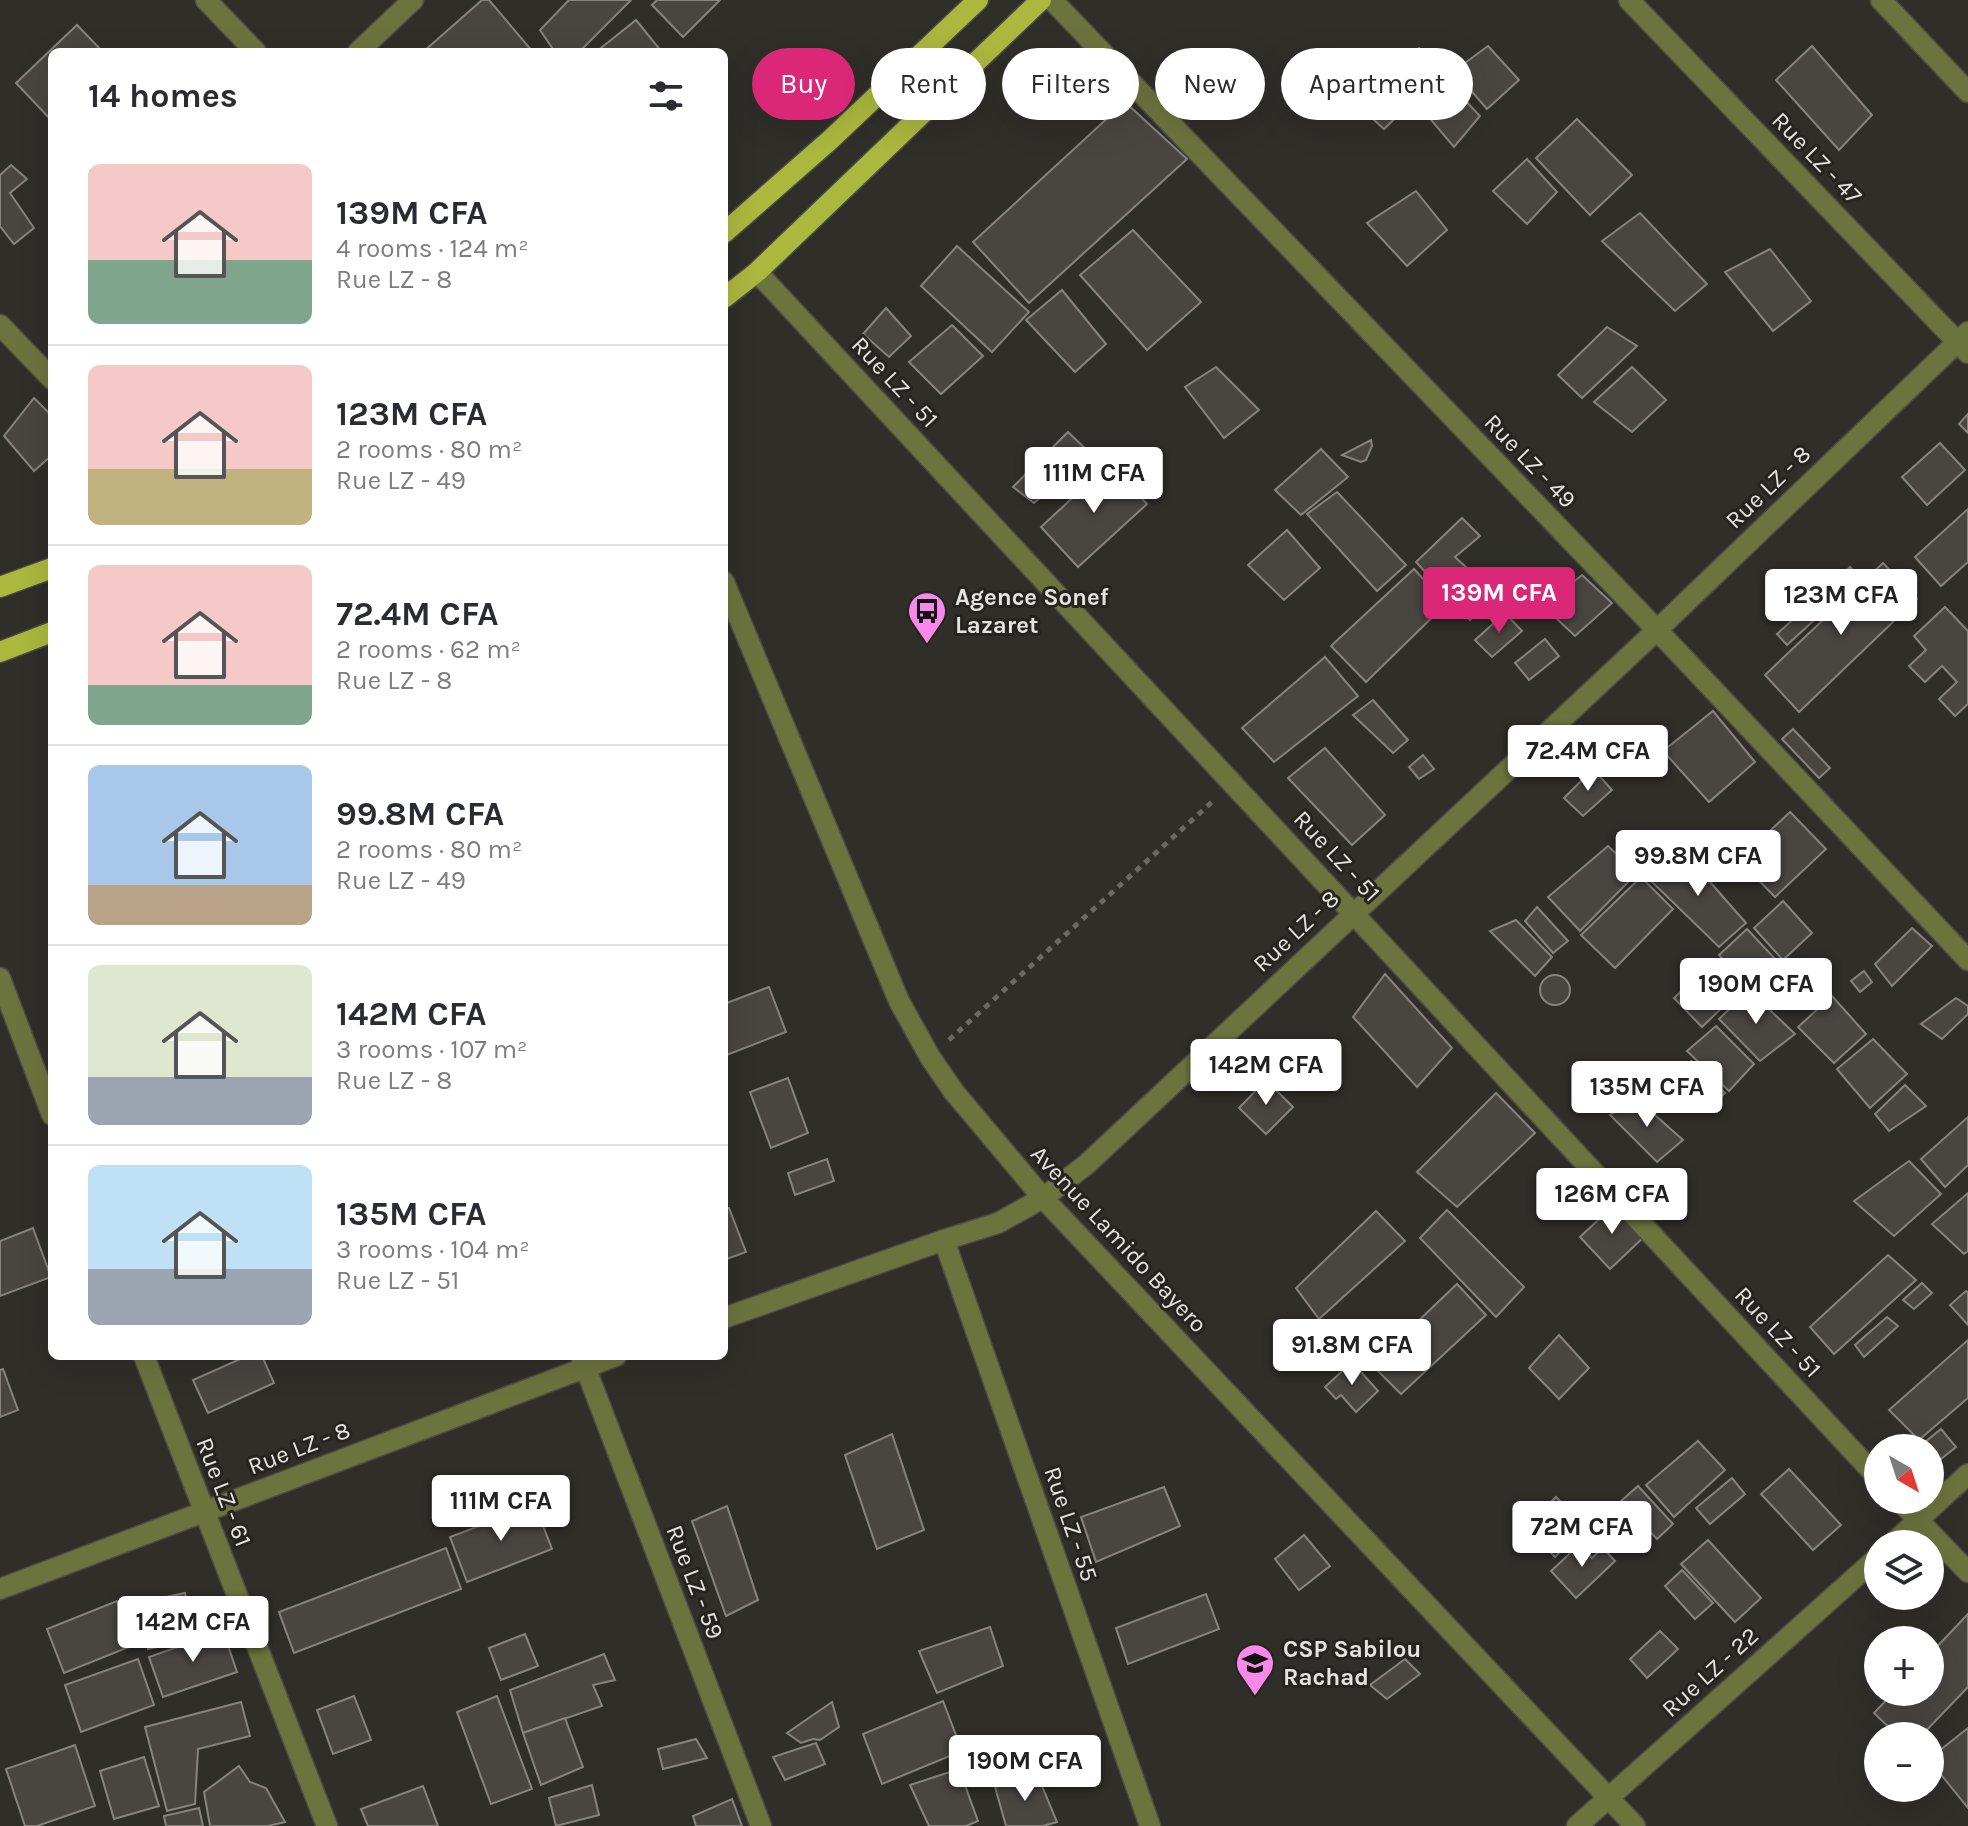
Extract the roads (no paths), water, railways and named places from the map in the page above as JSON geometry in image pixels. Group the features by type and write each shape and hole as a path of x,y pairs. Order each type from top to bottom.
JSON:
{"main road":[{"path":"728,229 830,140 978,0"},
{"path":"728,295 757,272 1041,0"},
{"path":"0,587 48,569"},
{"path":"0,652 48,634"}],"street":[{"path":"206,0 252,48"},
{"path":"362,48 413,0"},
{"name":"Rue LZ - 49","path":"1052,0 1657,630 1968,960"},
{"name":"Rue LZ - 47","path":"1629,0 1964,342"},
{"path":"1881,0 1968,92"},
{"name":"Rue LZ - 51","path":"757,272 1864,1463"},
{"path":"0,325 48,375"},
{"name":"Rue LZ - 8","path":"728,1317 998,1223 1043,1198 1087,1164 1964,342"},
{"name":"Avenue Lamido Bayero","path":"728,592 899,1001 930,1057 954,1092 1043,1198 1635,1826"},
{"path":"0,978 48,1104"},
{"name":"Rue LZ - 55","path":"944,1240 1150,1826"},
{"name":"Rue LZ - 61","path":"146,1360 327,1826"},
{"name":"Rue LZ - 8","path":"0,1589 583,1362"},
{"name":"Rue LZ - 59","path":"583,1362 761,1826"},
{"path":"1908,1530 1968,1474"},
{"path":"1912,1514 1968,1572"},
{"name":"Rue LZ - 22","path":"1577,1826 1864,1569"}],"place":[{"name":"Agence Sonef Lazaret","path":"927,645"},
{"name":"CSP Sabilou Rachad","path":"1255,1697"}]}
